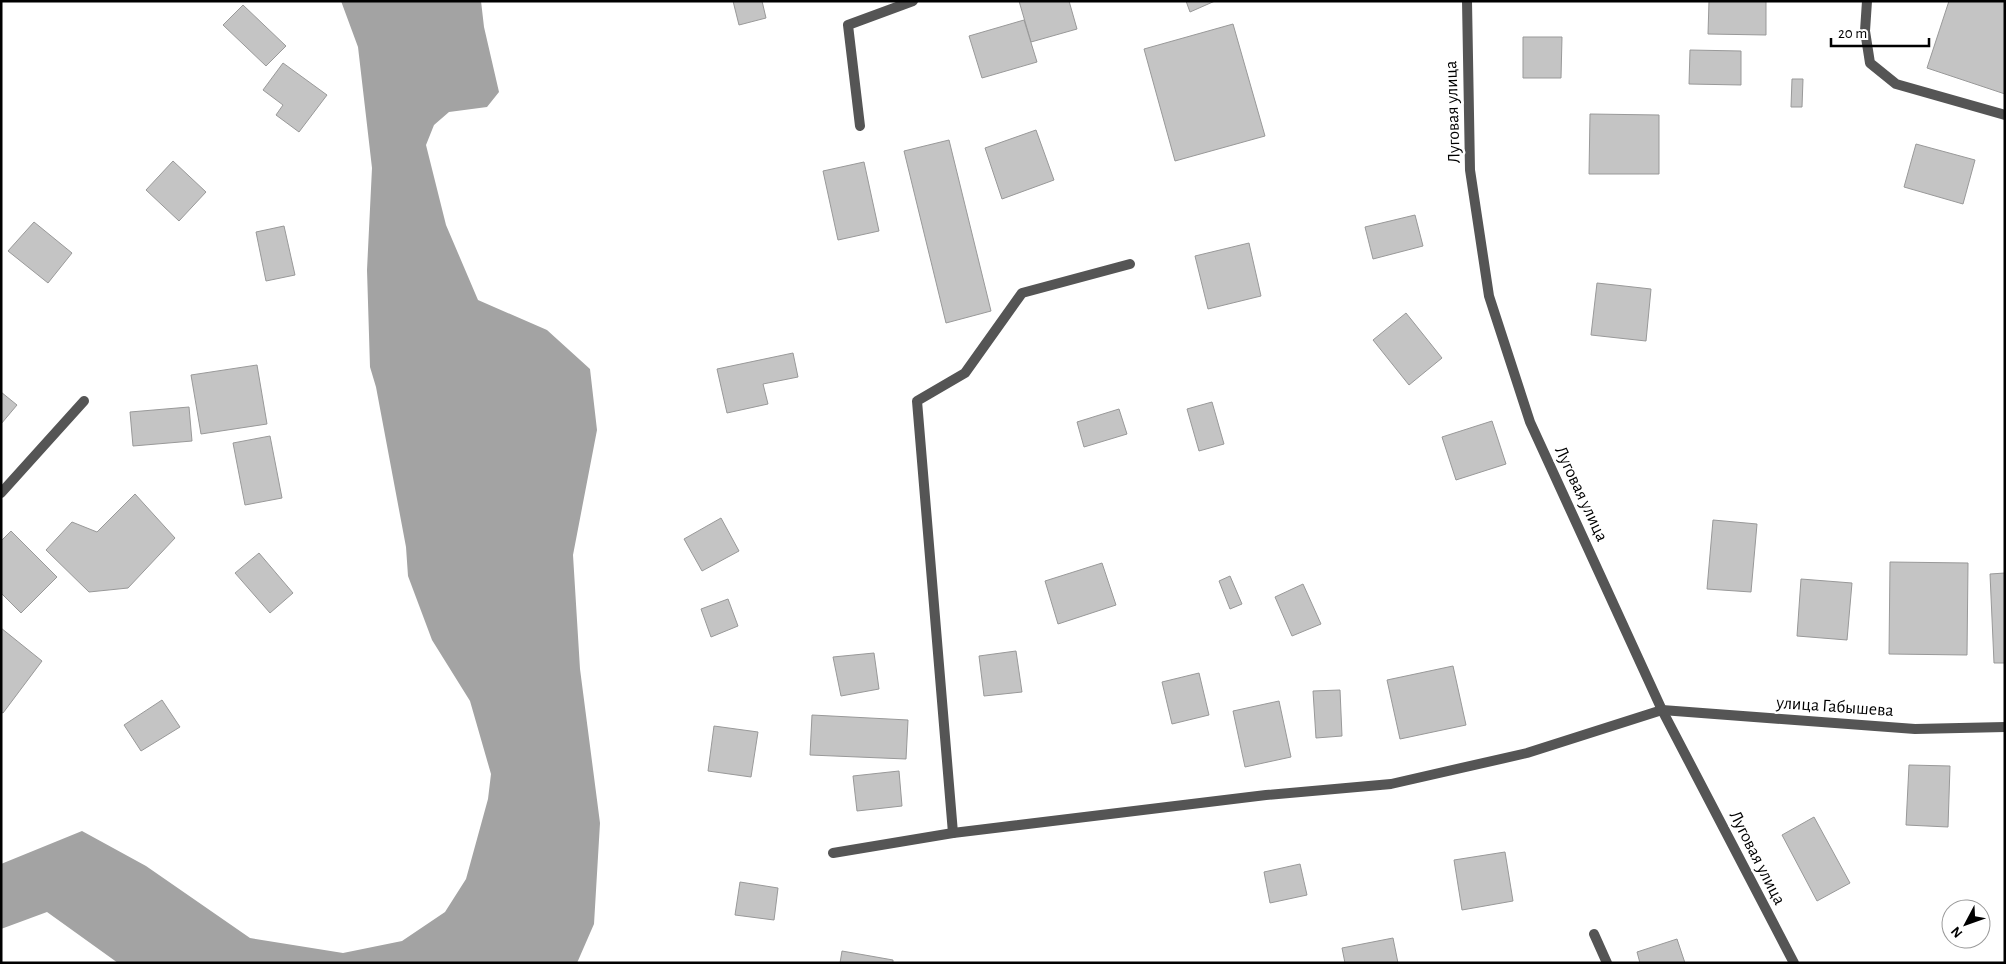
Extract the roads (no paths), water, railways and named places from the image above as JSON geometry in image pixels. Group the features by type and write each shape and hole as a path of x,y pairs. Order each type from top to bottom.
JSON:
{"street":[{"path":"860,126 848,25 913,1"},
{"name":"Луговая улица","path":"1467,1 1470,170 1489,296 1530,422 1662,710 1794,963"},
{"path":"1867,1 1866,31 1870,63 1896,84 2005,115"},
{"path":"953,833 917,401 964,374 1022,293 1130,264"},
{"path":"1,493 84,401"},
{"path":"832,852 953,833 1266,795 1391,784 1527,753 1662,710"},
{"name":"улица Габышева","path":"1662,710 1915,729 2005,727"},
{"path":"1594,934 1607,963"}]}
